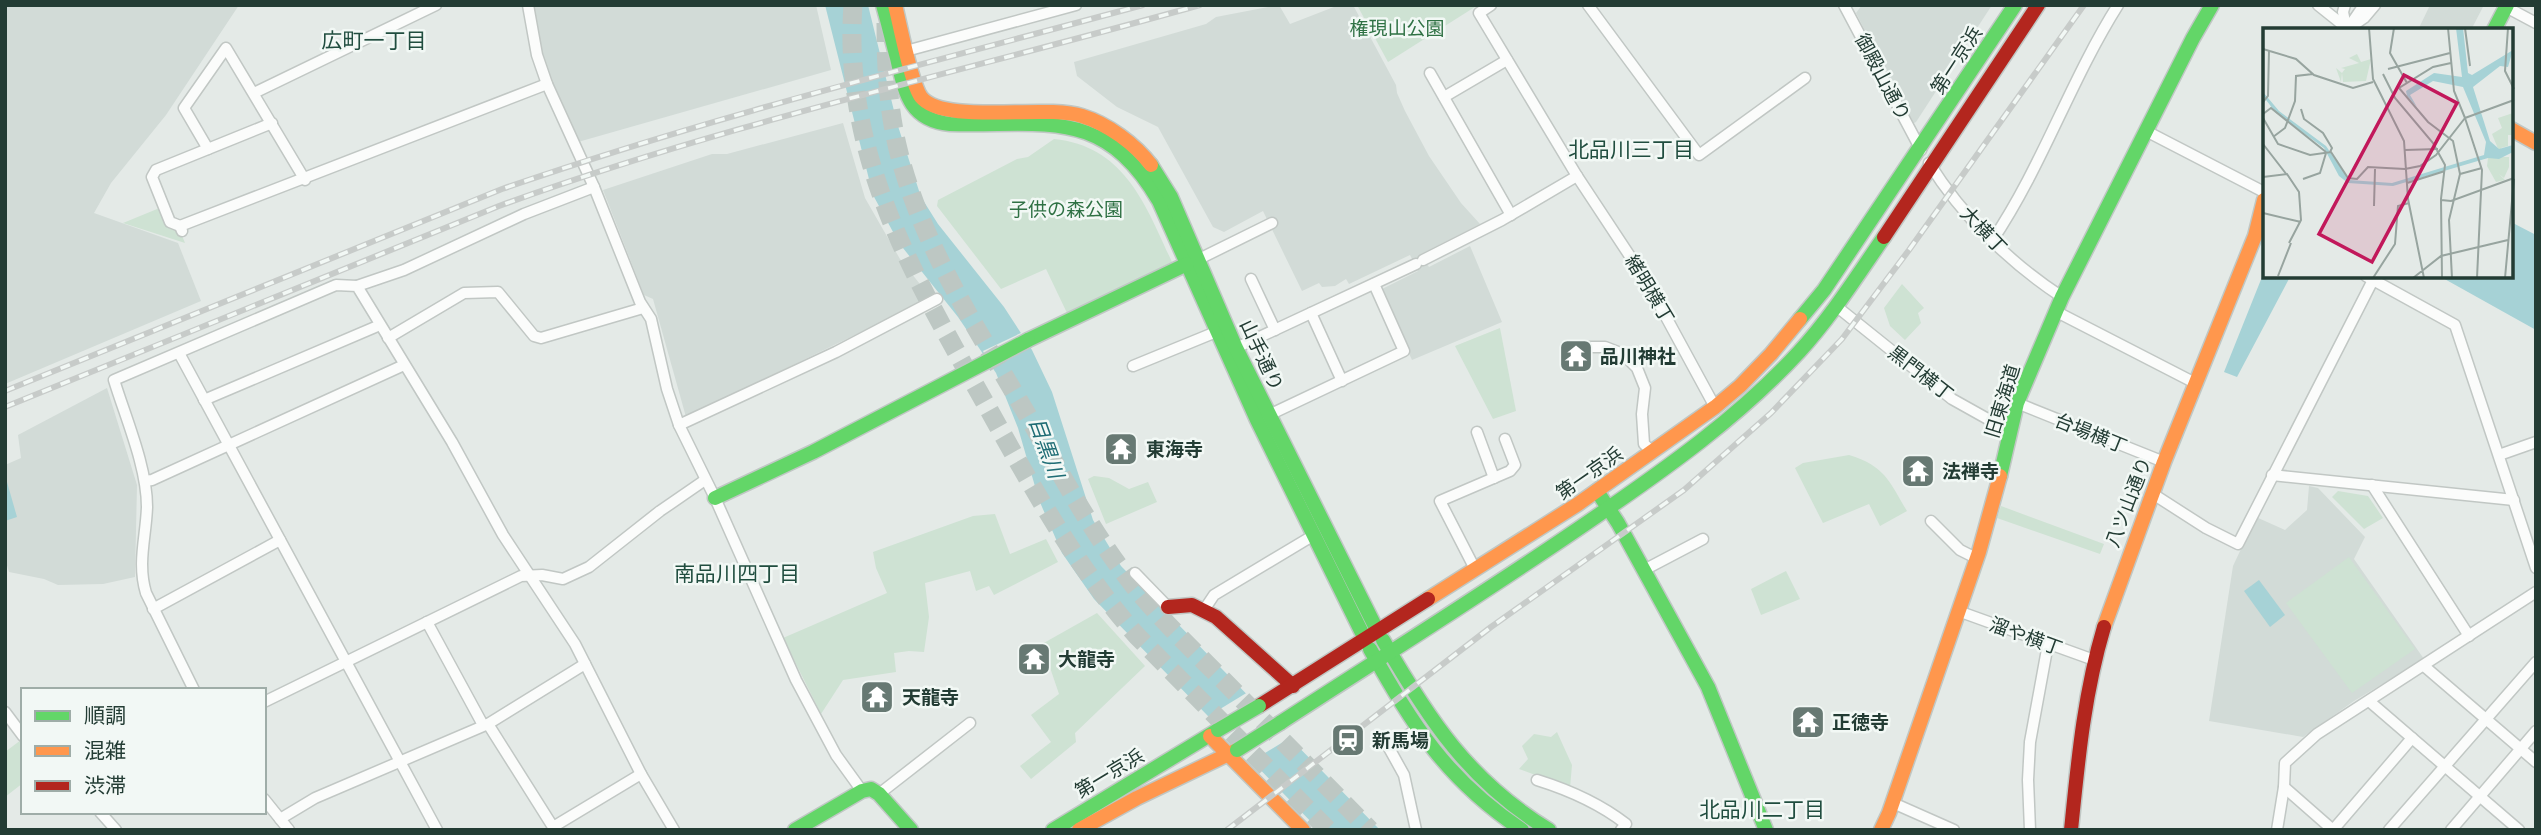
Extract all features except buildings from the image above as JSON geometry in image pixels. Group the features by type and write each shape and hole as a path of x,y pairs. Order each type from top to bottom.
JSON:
{"main road":[{"name":"山手通り","path":"883,5 902,82 912,105 919,113 945,124 1064,125 1102,139 1124,154 1152,188 1193,262 1389,651 1433,722 1479,779 1549,830"},
{"name":"山手通り","path":"895,5 917,90 933,108 960,112 1067,113 1095,122 1122,137 1145,158 1162,181 1216,332 1376,660 1444,765 1467,789 1522,830"},
{"name":"第一京浜","path":"1052,830 1293,686 1597,491 1715,407 1763,362 1800,321 1846,259 2015,5"},
{"name":"第一京浜","path":"1079,830 1125,804 1233,752 1280,723 1544,553 1711,435 1754,398 1800,351 1836,306 2038,5"},
{"name":"旧東海道","path":"1881,830 1893,803 1995,499 2017,403 2055,311 2212,5"},
{"path":"2495,28 2507,6"},
{"path":"2513,130 2536,143"},
{"name":"八ツ山通り","path":"2071,830 2082,716 2094,660 2112,598 2164,461 2262,220"},
{"path":"715,498 813,452 1028,340 1193,262"},
{"path":"1597,491 1708,687 1766,830"},
{"path":"1168,607 1192,605 1204,610 1230,627 1293,686"},
{"path":"1214,733 1303,830"},
{"path":"795,830 862,791 871,789 879,794 911,830"}],"street":[{"path":"254,93 436,5"},
{"path":"528,5 537,55 547,84 594,187 643,309 652,319 667,389 679,425 715,498 796,680 836,755 862,791"},
{"path":"906,51 1076,5"},
{"name":"緒明横丁","path":"1491,5 1479,13 1577,176 1647,282 1715,407"},
{"path":"1588,5 1699,155 1805,78"},
{"path":"1993,242 2017,205 2100,34 2118,5"},
{"path":"2318,5 2346,28"},
{"path":"2345,5 2343,19 2347,28"},
{"path":"2349,28 2364,5"},
{"path":"2351,28 2375,5"},
{"path":"2507,6 2536,23"},
{"name":"御殿山通り","path":"1848,7 1920,149"},
{"path":"208,149 184,108 226,48 304,180"},
{"path":"1444,97 1507,60"},
{"path":"1430,73 1511,215"},
{"path":"272,123 156,170 152,177 170,222 181,229 547,84"},
{"path":"2146,131 2263,191"},
{"name":"大横丁","path":"1920,149 1965,211 1993,242 2042,284 2062,297"},
{"path":"1236,348 1420,262 1511,215 1577,176"},
{"path":"193,688 146,593 140,565 147,507 145,481 114,380 336,285 357,286 404,270 524,214 594,187"},
{"path":"1193,262 1272,223"},
{"path":"2153,494 2206,528 2238,544 2369,278 2455,325 2536,568"},
{"path":"1251,279 1275,330"},
{"path":"1269,415 1404,351 1374,284"},
{"path":"357,286 528,575 575,645 641,774 674,830"},
{"path":"388,338 464,293 498,292 534,336 541,338 643,309"},
{"path":"679,425 836,352 937,299"},
{"name":"黒門横丁","path":"1836,306 1952,399 2011,432"},
{"path":"2055,311 2197,384"},
{"path":"1311,313 1342,382"},
{"path":"204,400 380,325"},
{"path":"1133,366 1216,332"},
{"path":"1568,354 1589,347 1605,346 1623,354 1637,368 1645,388 1642,414 1644,444 1653,452"},
{"path":"178,353 437,830"},
{"path":"145,481 229,446 404,365"},
{"name":"台場横丁","path":"2017,403 2164,461"},
{"path":"1477,432 1494,478"},
{"path":"1475,569 1440,501 1510,471 1515,465 1505,439"},
{"path":"2499,455 2536,442"},
{"path":"2272,475 2514,500"},
{"path":"266,701 521,576 563,579 589,567 660,511 705,480"},
{"path":"2372,485 2469,636"},
{"path":"1931,521 1959,550 1976,558"},
{"path":"1204,610 1214,595 1314,535"},
{"path":"1644,570 1703,539"},
{"path":"153,609 280,540"},
{"path":"1135,573 1168,607"},
{"path":"2277,830 2285,763 2317,734 2536,592"},
{"name":"溜や横丁","path":"1958,611 2094,660"},
{"path":"427,622 551,828 641,774"},
{"path":"2030,830 2030,742 2048,644"},
{"path":"2389,830 2536,662"},
{"path":"281,819 315,799 486,724 585,664"},
{"path":"2424,666 2536,762"},
{"path":"2369,701 2519,830"},
{"path":"5,712 21,733"},
{"path":"879,794 970,723"},
{"path":"1416,830 1404,775 1389,748 1418,728"},
{"path":"2451,830 2536,731"},
{"path":"2284,787 2333,830 2412,738"},
{"path":"1537,780 1564,789 1609,811 1626,824 1620,830"},
{"path":"266,801 289,830"},
{"path":"1893,803 1954,830"},
{"path":"102,814 116,830"}],"shaded area":[{"path":"5,5 239,5 166,115 111,183 94,213 178,243 201,301 5,384"},
{"path":"534,5 816,5 831,70 578,142 551,84 540,44"},
{"path":"1279,5 1290,24 1339,5 1353,5 1396,85 1405,111 1429,156 1461,203 1480,224 1421,254 1429,267 1470,246 1502,322 1412,360 1380,290 1418,271 1410,255 1349,284 1346,279 1335,286 1322,287 1319,283 1302,291 1263,211 1224,232 1213,227 1158,127 1117,107 1077,76 1074,62 1206,24 1216,17"},
{"path":"1862,5 1992,5 1916,122 1912,124 1856,13"},
{"path":"2430,5 2484,5 2472,28 2419,28"},
{"path":"843,123 865,198 900,259 931,298 686,417 653,299 644,295 603,190 712,154 727,154"},
{"path":"107,388 137,485 135,577 103,584 58,585 44,579 9,572 5,559 5,465 21,458 18,435"},
{"path":"2309,486 2318,488 2365,537 2354,559 2424,659 2354,701 2303,737 2209,721 2233,566 2256,517 2285,530 2307,510"}],"green space":[{"name":"権現山公園","path":"1357,5 1478,5 1388,62"},
{"name":"子供の森公園","path":"1054,139 1078,144 1099,153 1116,166 1142,200 1172,262 1067,313 1046,269 1001,289 937,206 938,200 1017,159 1028,157"},
{"path":"162,207 179,228 185,243 123,223"},
{"path":"1902,284 1924,308 1918,313 1921,323 1905,340 1890,326 1884,308"},
{"path":"1500,328 1516,411 1493,419 1455,346"},
{"path":"1849,455 1871,464 1885,476 1907,511 1880,526 1869,504 1823,523 1795,468 1803,463"},
{"path":"1094,476 1109,478 1129,489 1148,482 1157,502 1106,524 1088,479"},
{"path":"2338,491 2368,496 2383,518 2364,529 2332,497"},
{"path":"2001,506 2104,544 2100,554 1997,518"},
{"path":"995,514 1010,554 1046,539 1058,562 994,595 989,586 976,591 970,571 925,583 929,617 924,652 894,653 896,672 843,680 821,714 783,638 887,593 876,568 873,552 973,516"},
{"path":"2349,557 2415,649 2352,693 2286,603"},
{"path":"1786,571 1800,599 1761,615 1751,589"},
{"path":"1097,613 1145,666 1075,733 1076,742 1031,779 1020,766 1051,742 1031,715 1059,694 1042,644"},
{"path":"1557,732 1572,765 1570,788 1519,769 1528,759 1522,746 1534,734 1551,737"},
{"path":"21,740 21,785 5,797 5,752"}],"water":[{"name":"目黒川","path":"825,5 868,5 897,123 921,197 938,224 1004,307 1032,350 1052,392 1093,520 1121,566 1380,830 1319,830 1094,599 1062,553 1039,500 1018,428 996,373 958,317 899,243 873,195"},
{"path":"2513,223 2536,235 2536,330 2443,278 2513,278"},
{"path":"2263,274 2263,278 2289,278 2237,377 2224,372"},
{"path":"5,475 17,517 5,521"},
{"path":"2259,580 2285,615 2270,627 2244,591"}],"pier":[{"path":"1023,332 1032,347 991,368 983,351"},
{"path":"1248,692 1293,736 1250,762 1207,717"}],"tunnel":[{"path":"853,5 853,62 859,116 872,167 890,217 936,314 1023,470 1075,555 1137,636 1328,830"},
{"path":"886,23 892,118 908,184 921,218 969,316 1076,500 1118,565 1178,636 1370,830"}],"railway":[{"path":"5,391 502,189 741,114 1143,5"},
{"path":"5,407 499,206 585,176 759,123 1200,5"},
{"path":"1227,830 1491,627 1684,490 1771,413 1842,339 2084,5"}],"traffic: fast":[{"path":"883,5 906,93 917,110 926,117 950,124 1043,124 1069,128 1093,135 1116,149 1138,170 1159,201 1257,420 1365,639"},
{"path":"1800,319 1824,290 2015,5"},
{"path":"2000,476 2017,403 2062,297 2212,5"},
{"path":"2495,28 2507,5"},
{"path":"1151,165 1171,197 1236,348 1377,630"},
{"path":"1280,723 1555,544 1701,441 1776,376 1811,339 1884,237"},
{"path":"1028,340 1187,264"},
{"path":"988,361 1028,340"},
{"path":"715,498 813,452 988,361"},
{"path":"1597,491 1618,523 1708,687 1766,830"},
{"path":"1383,640 1417,697 1453,747 1496,791 1549,830"},
{"path":"1370,649 1434,750 1472,791 1522,830"},
{"path":"1218,730 1259,706"},
{"path":"1237,750 1280,723"},
{"path":"1053,830 1218,730"},
{"path":"795,830 862,791 871,789 879,794 911,830"}],"traffic: slow":[{"path":"895,5 917,90 921,97 933,105 972,112 1044,112 1082,116 1120,136 1151,165"},
{"path":"2513,130 2536,143"},
{"path":"2104,627 2164,462 2255,236 2263,204"},
{"path":"1428,599 1578,504 1715,407 1771,354 1800,319"},
{"path":"1881,830 1979,552 2000,476"},
{"path":"1210,736 1303,830"},
{"path":"1079,830 1137,798 1237,750"}],"traffic: jam":[{"path":"1884,237 2038,5"},
{"path":"1259,706 1428,599"},
{"path":"1168,607 1192,605 1216,617 1293,686"},
{"path":"2071,830 2087,702 2104,627"}],"place":[{"name":"品川神社","path":"1576,356"},
{"name":"東海寺","path":"1121,449"},
{"name":"法禅寺","path":"1918,471"},
{"name":"大龍寺","path":"1034,659"},
{"name":"天龍寺","path":"877,697"},
{"name":"正徳寺","path":"1808,722"},
{"name":"新馬場","path":"1348,740"}],"district":[{"name":"広町一丁目","path":"374,41"},
{"name":"北品川三丁目","path":"1631,150"},
{"name":"南品川四丁目","path":"737,574"},
{"name":"北品川二丁目","path":"1762,810"}]}
